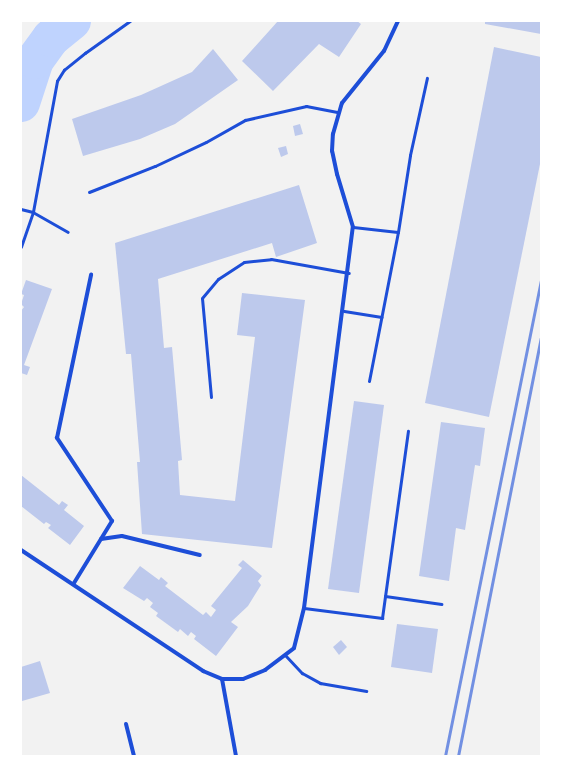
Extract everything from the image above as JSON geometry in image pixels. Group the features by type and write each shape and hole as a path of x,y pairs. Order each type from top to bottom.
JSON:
{"street":[{"path":"21,550 74,583 203,671 222,679 243,679 265,670 294,648 304,608 349,273 353,227 332,151 333,134 338,112 356,84 384,51 398,21"},
{"path":"74,583 112,521 57,438 91,275"},
{"path":"101,539 122,536 200,555"},
{"path":"222,679 236,756"},
{"path":"126,724 134,756"}],"lane":[{"path":"369,381 398,232 410,155 427,78"},
{"path":"89,192 156,166 206,142 244,120 306,106 338,112"},
{"path":"353,227 398,232"},
{"path":"211,397 202,298 218,279 244,262 271,259 349,273"},
{"path":"344,311 382,317"},
{"path":"304,608 382,618 408,432"},
{"path":"385,596 441,604"},
{"path":"285,655 302,673 320,683 366,691"}],"path":[{"path":"21,247 34,212 52,97 57,81 64,70 84,53 130,21"},
{"path":"21,209 34,212 68,232"}],"building":[{"path":"278,21 357,21 361,24 339,57 319,44 273,91 242,61"},
{"path":"485,21 541,21 541,34 485,24"},
{"path":"494,47 541,57 541,159 489,417 425,403"},
{"path":"213,49 238,80 175,124 140,139 83,156 72,119 141,95 192,72"},
{"path":"300,124 303,134 295,136 293,126"},
{"path":"286,146 288,154 281,157 278,148"},
{"path":"299,185 317,243 276,257 272,243 158,279 164,348 172,347 182,460 178,461 180,495 235,501 255,337 237,335 242,293 305,300 272,548 142,534 137,462 140,462 131,354 126,354 115,243"},
{"path":"26,280 52,289 24,365 30,367 27,375 21,373 21,311 24,307 21,304 24,295 21,294"},
{"path":"354,401 384,405 359,593 328,589"},
{"path":"441,422 485,428 480,466 475,465 465,530 456,528 449,581 419,576"},
{"path":"21,475 59,505 62,501 68,505 64,510 84,526 70,545 48,528 51,525 46,522 44,524 21,506"},
{"path":"243,560 262,576 258,581 261,585 248,606 231,622 238,627 216,656 194,639 196,636 191,632 188,636 180,629 178,632 156,616 158,613 150,607 153,603 147,598 144,601 123,588 140,566 159,580 161,577 168,583 165,586 203,615 206,612 211,617 216,610 211,606 242,568 238,565"},
{"path":"397,624 438,629 432,673 391,667"},
{"path":"341,640 347,647 339,655 333,647"},
{"path":"40,661 50,693 22,701 21,667"}],"waterway":[{"path":"21,103 35,60 51,38 72,21"}],"railway":[{"path":"445,756 541,281"},
{"path":"458,756 541,338"}]}
